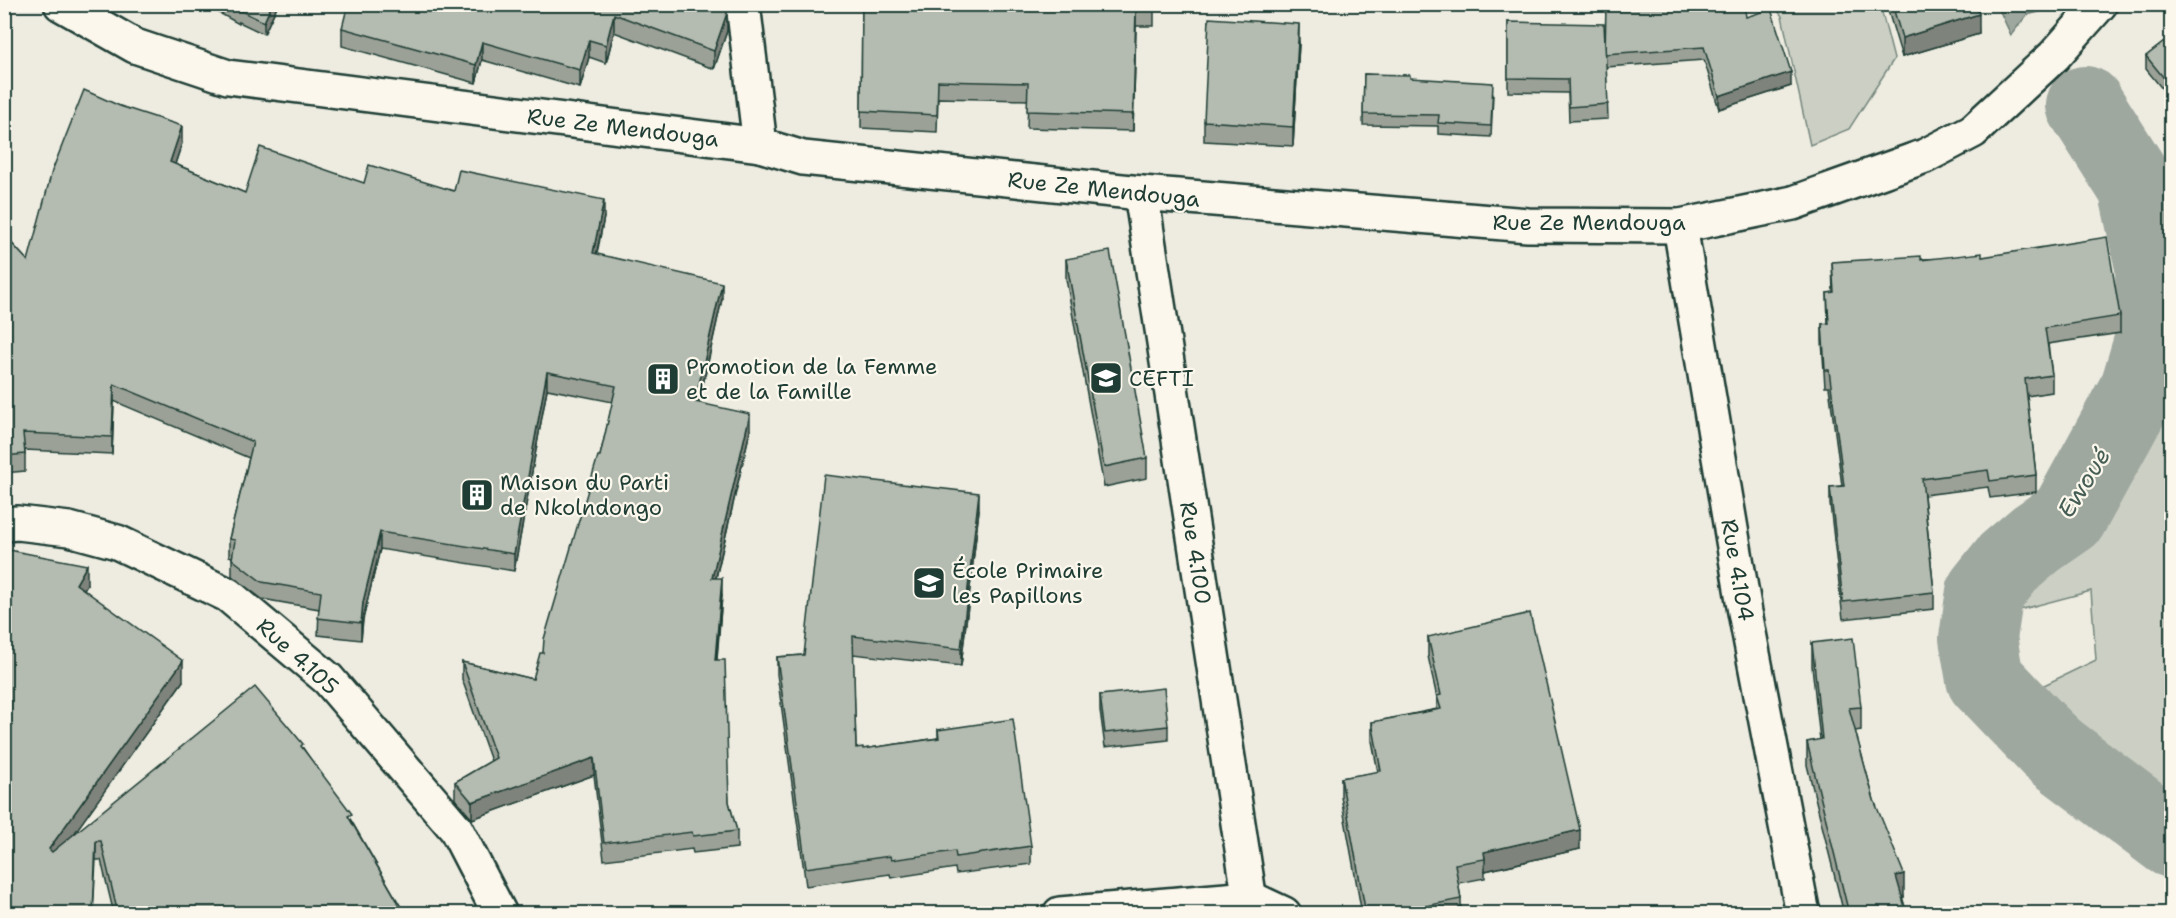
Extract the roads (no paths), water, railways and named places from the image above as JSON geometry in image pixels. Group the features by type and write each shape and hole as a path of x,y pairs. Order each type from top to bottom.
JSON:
{"street":[{"name":"Rue Ze Mendouga","path":"61,4 135,46 228,77 760,145 803,158 1141,193 1528,225 1680,226 1793,203 1925,156 1973,131 2000,107 2094,12"},
{"path":"743,4 760,145"},
{"name":"Rue 4.100","path":"1141,193 1251,906"},
{"name":"Rue 4.104","path":"1680,226 1745,612 1803,914"},
{"name":"Rue 4.105","path":"4,524 18,523 69,529 117,542 228,595 336,688 456,829 500,914"},
{"path":"1060,914 1251,906 1284,914"}],"waterway":[{"name":"Ewoué","path":"2085,105 2137,187 2154,266 2155,334 2139,388 2069,516 2036,539 2008,563 1985,592 1978,638 1985,679 2051,748 2172,839"}],"place":[{"name":"CEFTI","path":"1106,378"},
{"name":"Promotion de la Femme et de la Famille","path":"663,379"},
{"name":"Maison du Parti de Nkolndongo","path":"477,495"},
{"name":"École Primaire les Papillons","path":"929,583"}]}
